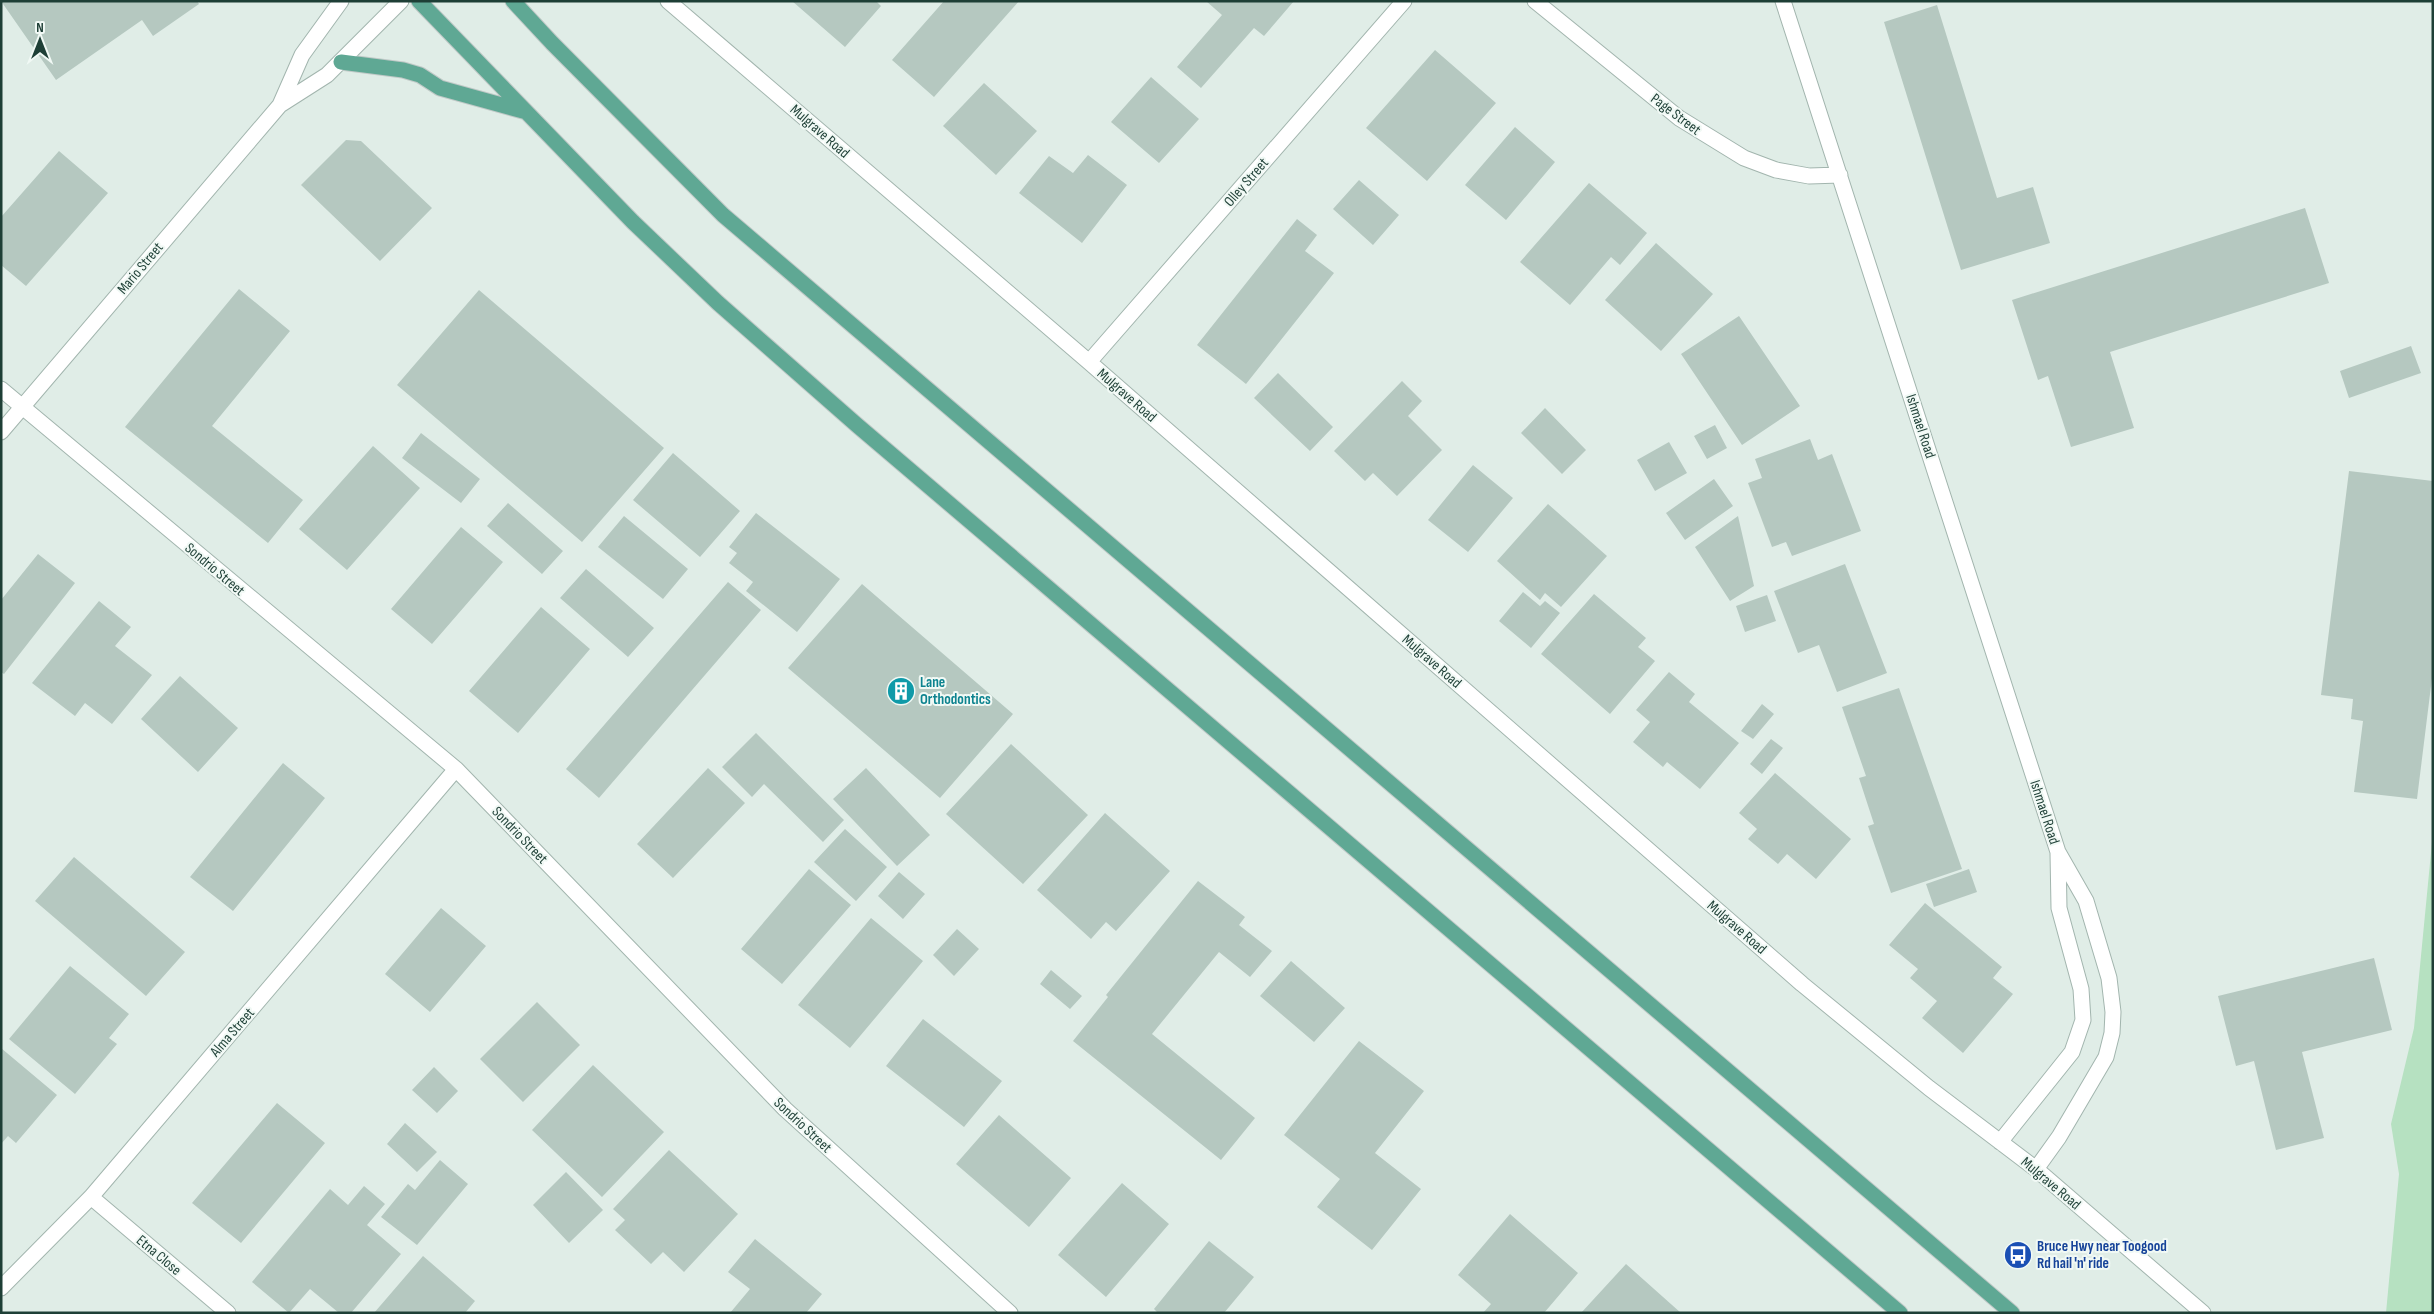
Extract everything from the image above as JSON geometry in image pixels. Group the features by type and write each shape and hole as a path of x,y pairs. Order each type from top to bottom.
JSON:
{"main road":[{"path":"419,1 633,222 718,303 851,419 1900,1313"},
{"path":"513,1 592,84 737,227 2012,1313"},
{"path":"341,62 403,70 420,75 440,88 525,112"}],"street":[{"name":"Mario Street","path":"1,432 280,105 302,55 341,1"},
{"name":"Mario Street","path":"280,105 327,75 401,1"},
{"name":"Mulgrave Road","path":"668,1 1089,362 1802,984 1930,1088 2036,1169 2202,1313"},
{"name":"Olley Street","path":"1089,362 1404,1"},
{"name":"Page Street","path":"1535,1 1679,118 1735,154 1776,170 1809,176 1840,175"},
{"name":"Ishmael Road","path":"1783,1 2058,852 2088,910 2109,978 2114,1012 2112,1033 2106,1057 2059,1137 2036,1169"},
{"name":"Sondrio Street","path":"1,389 21,408 456,769 785,1109 1010,1313"},
{"name":"Alma Street","path":"1,1288 91,1197 456,769"},
{"name":"Ishmael Road","path":"2000,1142 2072,1052 2083,1020 2081,989 2059,908 2058,852"},
{"name":"Etna Close","path":"91,1197 228,1313"}],"green space":[{"path":"2433,832 2433,1313 2386,1313 2399,1174 2391,1124 2414,1028"}],"building":[{"path":"1,1 197,1 199,4 153,36 142,20 56,80"},
{"path":"792,1 876,1 881,6 845,47"},
{"path":"944,1 1019,1 934,97 892,60"},
{"path":"1206,1 1294,1 1264,36 1254,28 1201,88 1177,67 1222,15"},
{"path":"1937,5 1997,198 2033,187 2050,243 1961,270 1884,22"},
{"path":"1435,50 1496,103 1427,181 1366,128"},
{"path":"1151,77 1199,119 1159,163 1111,122"},
{"path":"984,83 1037,131 996,175 943,126"},
{"path":"1515,127 1555,162 1506,220 1465,185"},
{"path":"346,140 361,141 432,208 380,261 301,185"},
{"path":"59,151 108,193 26,286 1,265 1,217"},
{"path":"1088,155 1127,185 1082,243 1019,193 1049,156 1073,173"},
{"path":"1359,180 1399,215 1373,245 1333,209"},
{"path":"1589,183 1647,233 1620,265 1611,257 1570,305 1520,262"},
{"path":"2305,208 2329,283 2110,352 2134,428 2071,447 2048,376 2038,380 2012,300"},
{"path":"1297,219 1317,235 1305,251 1334,273 1246,384 1197,345"},
{"path":"1656,243 1713,294 1661,351 1605,300"},
{"path":"239,289 290,331 212,426 303,500 268,543 125,427"},
{"path":"479,290 664,448 582,542 397,385"},
{"path":"1739,316 1800,406 1742,445 1681,354"},
{"path":"2411,346 2421,373 2349,398 2340,371"},
{"path":"1278,373 1333,427 1310,451 1254,398"},
{"path":"1402,381 1422,401 1408,416 1442,450 1397,496 1373,473 1365,481 1334,451"},
{"path":"1545,408 1586,450 1562,474 1521,433"},
{"path":"1715,425 1727,448 1707,459 1694,436"},
{"path":"421,433 480,479 461,503 402,458"},
{"path":"1810,439 1818,460 1832,454 1861,531 1792,556 1786,542 1772,547 1748,483 1762,478 1755,459"},
{"path":"1669,442 1687,473 1655,491 1637,460"},
{"path":"373,446 420,488 347,570 299,529"},
{"path":"673,453 740,511 700,557 633,500"},
{"path":"1473,465 1513,498 1468,552 1428,520"},
{"path":"2349,471 2433,481 2433,670 2417,799 2354,792 2363,721 2351,719 2353,699 2321,695"},
{"path":"1714,479 1733,506 1685,540 1666,513"},
{"path":"508,503 563,551 542,574 487,526"},
{"path":"1548,504 1607,556 1561,607 1545,593 1540,600 1497,561"},
{"path":"756,513 840,579 797,632 746,591 753,582 729,563 737,553 729,547"},
{"path":"624,516 688,569 663,599 598,547"},
{"path":"1738,516 1754,586 1730,601 1695,547"},
{"path":"461,527 503,562 432,644 391,609"},
{"path":"38,554 75,583 4,674 1,672 1,600"},
{"path":"1845,564 1887,673 1837,692 1819,645 1798,653 1774,591"},
{"path":"586,569 654,628 628,657 560,598"},
{"path":"728,582 761,610 599,798 566,769"},
{"name":"Lane Orthodontics","path":"862,584 1013,714 940,798 788,668"},
{"path":"1523,592 1540,606 1545,601 1560,613 1531,648 1499,621"},
{"path":"1594,594 1646,638 1638,647 1655,661 1610,714 1541,654"},
{"path":"1767,595 1776,621 1745,632 1736,606"},
{"path":"99,601 131,627 115,646 152,675 112,724 85,703 75,716 32,683"},
{"path":"541,607 590,649 518,733 469,691"},
{"path":"1669,672 1695,694 1689,702 1739,743 1700,789 1667,762 1663,767 1633,742 1650,722 1636,710"},
{"path":"180,676 238,728 198,772 141,719"},
{"path":"1899,688 1962,869 1891,893 1868,826 1874,824 1859,778 1866,776 1842,707"},
{"path":"1762,704 1774,714 1753,739 1741,731"},
{"path":"756,733 844,820 823,842 764,784 752,797 722,767"},
{"path":"1771,739 1783,748 1762,774 1750,764"},
{"path":"1011,744 1088,815 1023,884 946,814"},
{"path":"283,763 325,798 233,911 190,877"},
{"path":"708,768 745,803 673,878 637,844"},
{"path":"866,768 930,835 897,866 833,799"},
{"path":"1775,773 1851,839 1816,879 1787,854 1778,864 1748,839 1757,829 1739,813"},
{"path":"1105,813 1170,871 1116,931 1106,922 1091,939 1037,890"},
{"path":"845,829 887,867 856,901 814,862"},
{"path":"74,857 185,952 146,996 35,901"},
{"path":"809,869 851,905 782,984 741,949"},
{"path":"1969,869 1977,892 1934,907 1926,884"},
{"path":"899,872 925,894 903,919 878,896"},
{"path":"1198,881 1245,917 1239,925 1272,951 1250,977 1219,952 1152,1034 1255,1118 1221,1160 1073,1041 1108,997 1106,995"},
{"path":"1925,903 2002,967 1993,978 2013,994 1963,1053 1922,1018 1937,1001 1910,978 1918,969 1889,945"},
{"path":"441,908 486,946 430,1012 385,974"},
{"path":"871,918 923,961 850,1048 798,1005"},
{"path":"957,929 979,949 954,976 933,955"},
{"path":"2374,958 2392,1030 2302,1052 2324,1138 2276,1150 2254,1061 2236,1066 2218,996"},
{"path":"1291,961 1345,1008 1314,1042 1260,996"},
{"path":"70,966 129,1014 109,1038 117,1044 75,1094 9,1039"},
{"path":"1051,970 1082,996 1070,1009 1040,984"},
{"path":"537,1002 580,1045 523,1102 480,1059"},
{"path":"923,1019 1002,1081 964,1127 886,1066"},
{"path":"1359,1041 1424,1091 1375,1153 1421,1189 1372,1250 1317,1207 1340,1179 1284,1135"},
{"path":"1,1048 57,1095 16,1143 8,1136 1,1144"},
{"path":"593,1065 664,1132 602,1197 532,1130"},
{"path":"434,1067 458,1091 437,1113 412,1090"},
{"path":"277,1103 325,1143 241,1243 192,1203"},
{"path":"999,1115 1071,1178 1029,1227 956,1164"},
{"path":"405,1123 437,1152 417,1172 387,1144"},
{"path":"669,1150 738,1214 684,1272 663,1252 651,1264 615,1230 625,1220 613,1209"},
{"path":"440,1160 468,1184 417,1245 381,1217 408,1184 415,1190"},
{"path":"566,1172 603,1210 569,1243 533,1205"},
{"path":"1122,1183 1169,1224 1106,1297 1058,1255"},
{"path":"364,1186 385,1204 367,1225 401,1254 351,1313 339,1313 310,1289 289,1313 252,1282 330,1189 348,1205"},
{"path":"1510,1214 1578,1273 1544,1313 1483,1313 1491,1304 1458,1275"},
{"path":"755,1239 822,1294 806,1313 730,1313 750,1289 728,1272"},
{"path":"1209,1241 1254,1277 1224,1313 1158,1313 1154,1309"},
{"path":"423,1256 475,1301 465,1313 374,1313"},
{"path":"1626,1264 1681,1313 1581,1313"}],"place":[{"name":"Lane Orthodontics","path":"901,691"},
{"name":"Bruce Hwy near Toogood Rd hail 'n' ride","path":"2018,1255"}]}
